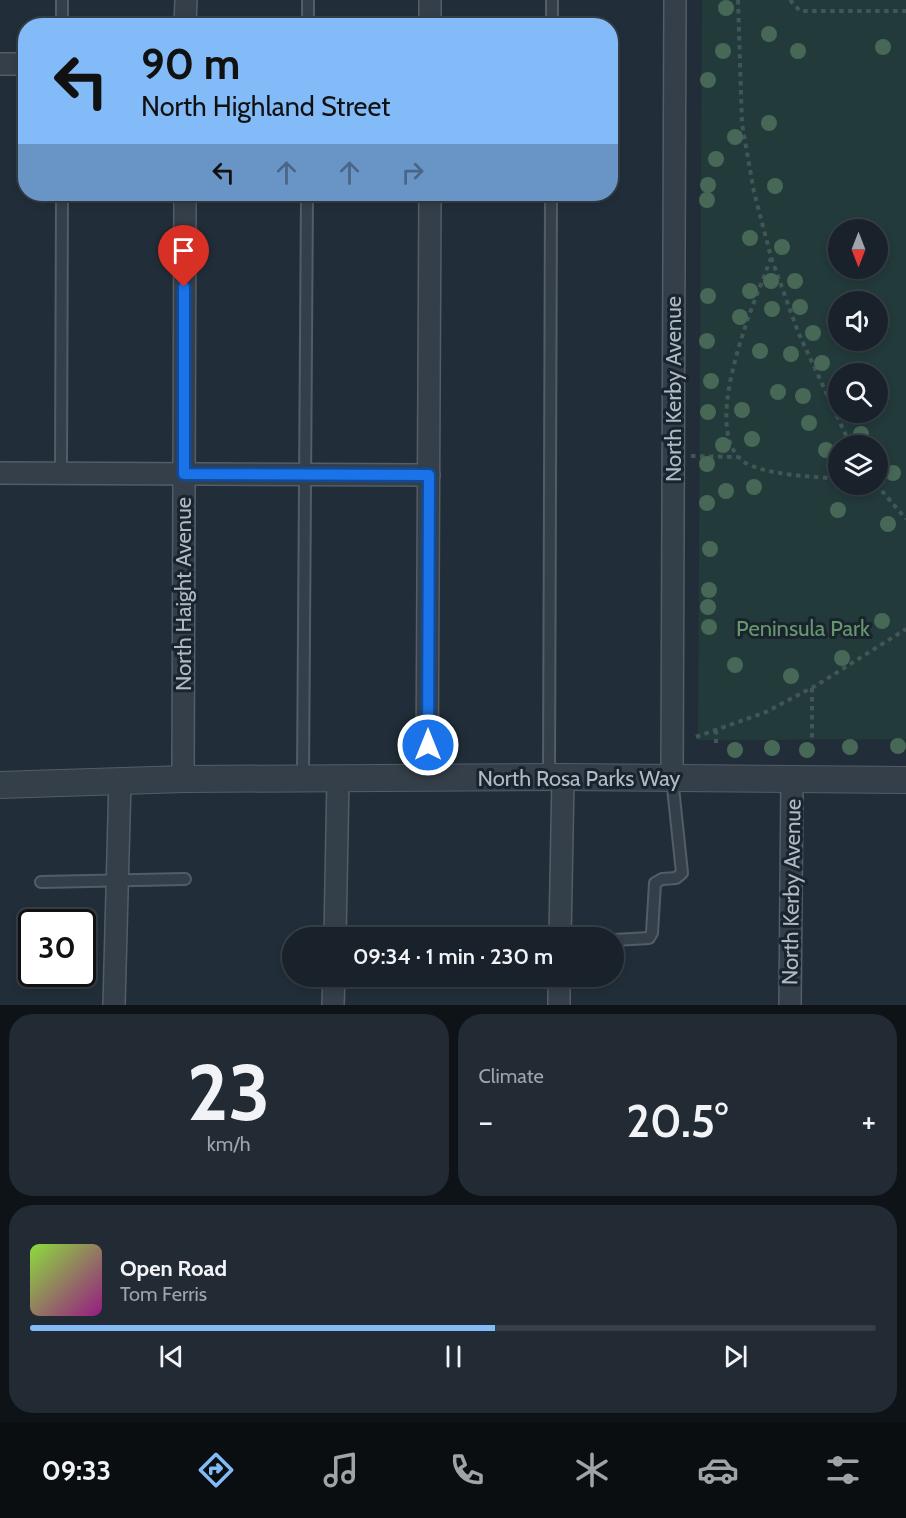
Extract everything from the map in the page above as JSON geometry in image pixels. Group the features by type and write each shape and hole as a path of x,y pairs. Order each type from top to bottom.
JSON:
{"street":[{"path":"186,0 186,18"},
{"path":"430,0 430,18"},
{"name":"North Kerby Avenue","path":"672,778 675,0"},
{"path":"0,64 18,64"},
{"name":"North Haight Avenue","path":"183,779 185,201"},
{"path":"427,778 430,201"},
{"path":"0,473 429,475"},
{"path":"556,777 560,927"},
{"name":"North Rosa Parks Way","path":"0,784 183,779 556,777 906,780"},
{"path":"334,927 338,778"},
{"name":"North Kerby Avenue","path":"790,1005 792,779"},
{"path":"114,1005 120,780"},
{"path":"333,1005 334,987"},
{"path":"559,987 559,1005"}],"lane":[{"path":"62,0 62,18"},
{"path":"308,0 308,18"},
{"path":"552,0 552,18"},
{"path":"61,474 62,201"},
{"path":"303,779 307,201"},
{"path":"551,201 556,777"},
{"path":"624,939 649,938 652,933 656,883 662,879 676,878 682,873 672,778"},
{"path":"41,882 185,879"}],"path":[{"path":"738,0 742,124 754,192 771,258 798,332 846,435"},
{"path":"790,0 800,10 906,11"},
{"path":"771,258 736,355 726,409 726,435 738,457 751,466 828,478"},
{"path":"673,456 738,457"},
{"path":"885,495 906,519"},
{"path":"696,737 766,712 812,688 906,629"},
{"path":"812,688 812,742"},
{"path":"716,730 716,743"}],"green space":[{"name":"Peninsula Park","path":"702,0 906,0 906,739 698,740"}],"route":[{"path":"184,287 184,474 429,475 428,745"}]}
